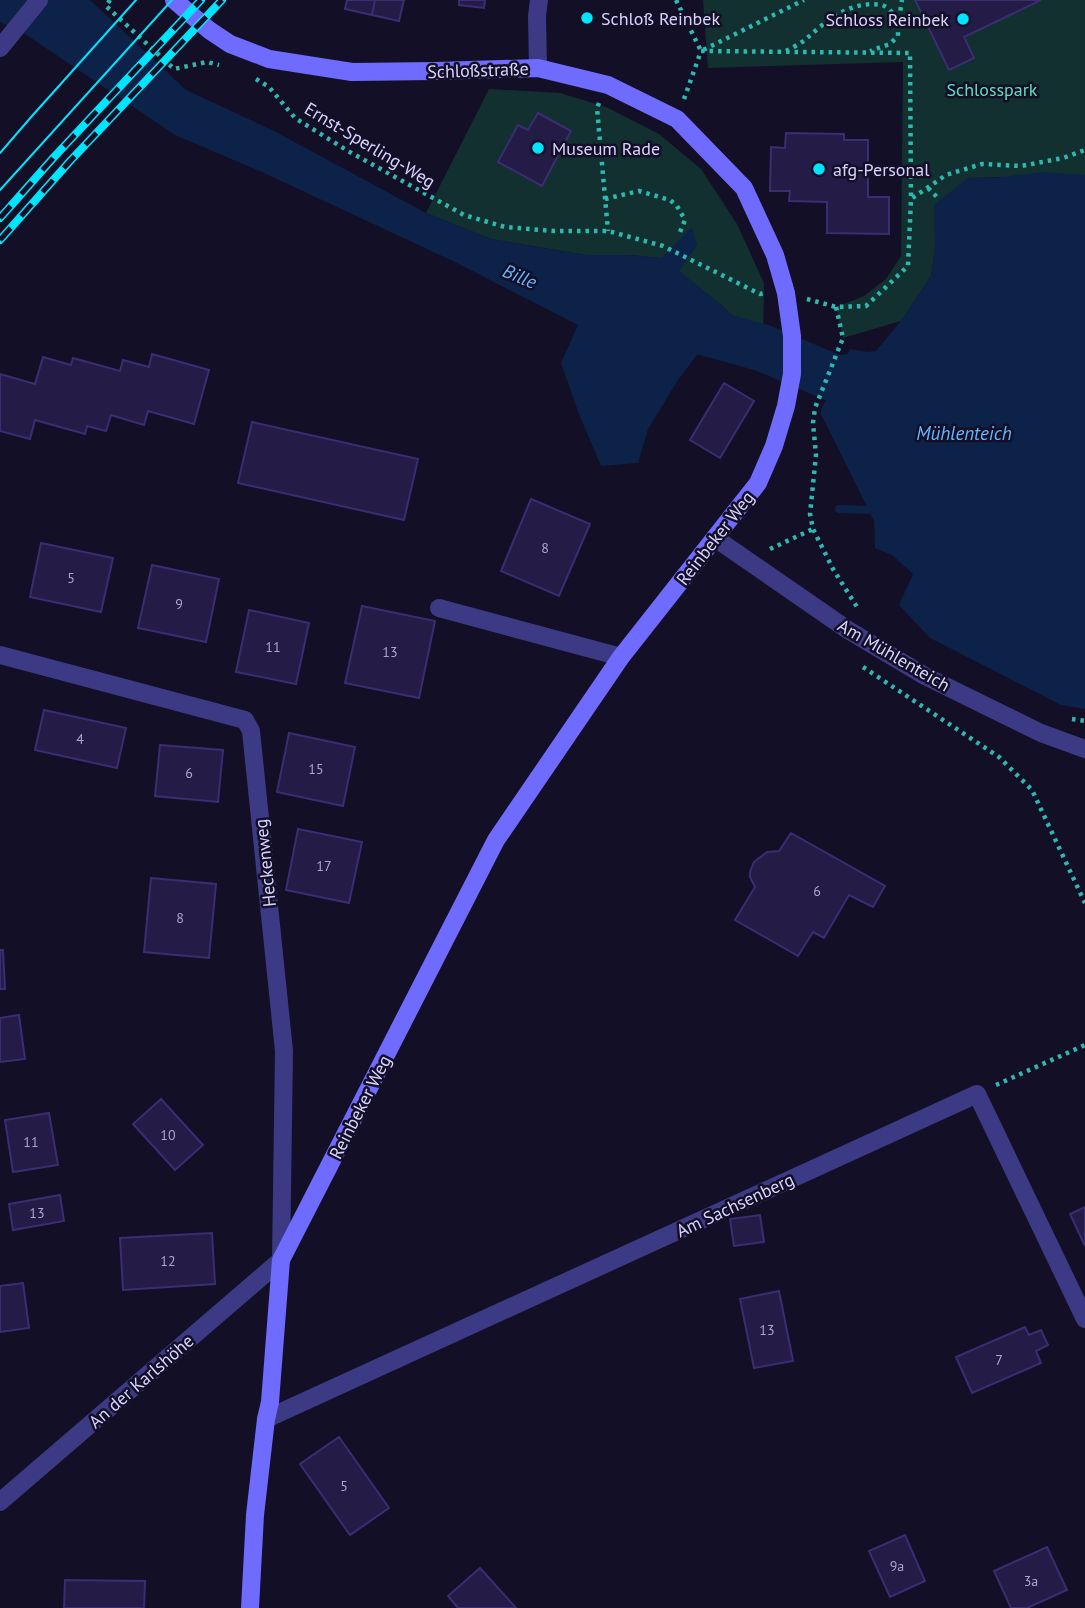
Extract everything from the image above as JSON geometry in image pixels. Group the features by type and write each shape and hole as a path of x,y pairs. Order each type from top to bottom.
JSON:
{"main road":[{"name":"Schloßstraße","path":"174,0 230,44 269,59 352,72 538,68 608,85 677,119 744,188 775,256 787,300 792,336 792,374 786,406"},
{"name":"Reinbeker Weg","path":"250,1608 255,1515 270,1402 281,1261 496,840 621,657 758,483 774,446 786,406"}],"street":[{"path":"0,48 39,0"},
{"path":"538,68 539,0"},
{"name":"Am Mühlenteich","path":"715,538 848,630 925,676 1041,733 1085,749"},
{"path":"439,608 621,657"},
{"name":"Heckenweg","path":"0,655 245,720 251,731 284,1051 281,1261"},
{"path":"977,1094 1085,1319"},
{"name":"Am Sachsenberg","path":"266,1419 977,1094"},
{"name":"An der Karlshöhe","path":"0,1502 281,1261"}],"path":[{"path":"110,0 106,6 174,69 207,62 219,65"},
{"path":"677,0 701,51"},
{"path":"677,119 701,51 804,0"},
{"path":"855,0 884,5 898,19"},
{"path":"866,52 890,44 898,36 902,0"},
{"path":"785,52 802,42 841,10 862,2"},
{"path":"701,51 910,53 911,200 908,266 866,306 836,307 843,338 815,408 813,423 816,455 810,514 813,529 855,606 865,613"},
{"name":"Ernst-Sperling-Weg","path":"253,77 269,88 295,118 348,151 464,215 505,227 608,231 663,246 760,293 787,300"},
{"path":"608,85 597,108 608,231"},
{"path":"911,200 946,175 982,164 1021,166 1063,158 1085,150"},
{"path":"928,188 940,200"},
{"path":"605,200 639,191 670,200 685,220 680,232"},
{"path":"764,552 813,529"},
{"path":"854,662 999,757 1032,790 1085,903"},
{"path":"1064,718 1085,721"},
{"path":"977,1094 1085,1045"}],"green space":[{"name":"Schlosspark","path":"703,0 1085,0 1085,175 968,178 935,248 931,276 901,321 843,338 836,307 864,296 886,279 901,256 903,62 708,68"},
{"path":"489,89 560,93 606,107 659,134 701,169 737,224 764,283 763,339 678,271 697,245 661,258 585,255 491,239 426,213"}],"water":[{"path":"0,0 90,0 186,90 274,131 426,213 491,239 585,255 661,258 692,227 697,245 679,271 763,339 763,356 715,349 697,355 648,429 638,463 601,466 561,363 578,325 455,262 264,173 175,135 25,34 0,22"},
{"name":"Mühlenteich","path":"1044,172 1085,175 1085,709 1061,705 930,638 899,605 913,574 892,555 875,548 874,521 820,412 850,349 874,353 901,321 931,276 935,248 934,205 968,178"}],"building":[{"path":"347,0 375,0 372,15 345,9"},
{"path":"375,0 404,0 399,21 372,15"},
{"path":"459,0 485,0 484,8 459,5"},
{"name":"Schloss Reinbek","path":"915,0 1041,0 964,37 974,58 949,70"},
{"path":"538,113 571,131 542,186 498,162 518,125 528,130"},
{"name":"afg-Personal","path":"786,133 844,134 844,140 868,140 868,197 889,197 889,234 827,233 827,202 789,201 790,191 770,191 771,147 785,148"},
{"path":"152,354 209,370 194,424 148,411 144,425 111,415 106,431 87,426 85,434 35,420 30,439 0,431 0,374 35,384 43,357 71,365 73,358 120,371 123,360 149,367"},
{"path":"724,383 754,401 720,458 690,440"},
{"path":"252,422 418,459 404,520 238,483"},
{"path":"531,499 590,524 559,596 501,571"},
{"path":"41,543 113,558 101,612 30,597"},
{"path":"152,565 219,579 206,642 138,628"},
{"path":"362,606 435,621 419,698 345,683"},
{"path":"249,610 309,623 296,684 236,672"},
{"path":"44,710 126,728 117,768 35,750"},
{"path":"289,733 355,747 343,806 277,792"},
{"path":"160,745 223,750 218,802 155,796"},
{"path":"298,829 362,842 349,903 286,890"},
{"path":"791,833 885,886 873,907 849,895 824,938 813,932 798,956 735,920 755,887 750,877 754,862 767,852 779,851"},
{"path":"151,878 216,884 209,958 144,952"},
{"path":"0,950 3,950 5,989 0,989"},
{"path":"19,1015 25,1059 0,1062 0,1018"},
{"path":"161,1099 203,1145 175,1170 133,1124"},
{"path":"49,1113 58,1165 13,1172 5,1120"},
{"path":"60,1195 64,1221 13,1230 9,1204"},
{"path":"1085,1207 1085,1246 1070,1214"},
{"path":"760,1215 764,1242 734,1246 730,1219"},
{"path":"212,1233 215,1284 123,1290 120,1238"},
{"path":"23,1283 29,1328 0,1332 0,1286"},
{"path":"779,1291 793,1361 754,1368 740,1299"},
{"path":"1025,1327 1029,1335 1041,1330 1048,1345 1036,1351 1041,1363 972,1393 956,1357"},
{"path":"339,1437 389,1508 350,1535 300,1464"},
{"path":"905,1535 925,1581 890,1597 869,1551"},
{"path":"1047,1547 1067,1590 1027,1608 1011,1608 994,1571"},
{"path":"480,1568 516,1608 458,1608 448,1596"},
{"path":"65,1580 145,1581 144,1608 64,1608"}],"waterway":[{"name":"Bille","path":"702,331 763,348 836,379 899,372"},
{"path":"839,509 868,510"}],"tram line":[{"path":"0,153 136,0"},
{"path":"0,190 172,0"}],"railway":[{"path":"0,218 201,0"},
{"path":"0,240 71,160 222,0"}],"place":[{"name":"Schloß Reinbek","path":"587,18"},
{"name":"Schloss Reinbek","path":"963,19"},
{"name":"Museum Rade","path":"538,148"},
{"name":"afg-Personal","path":"819,169"}]}
